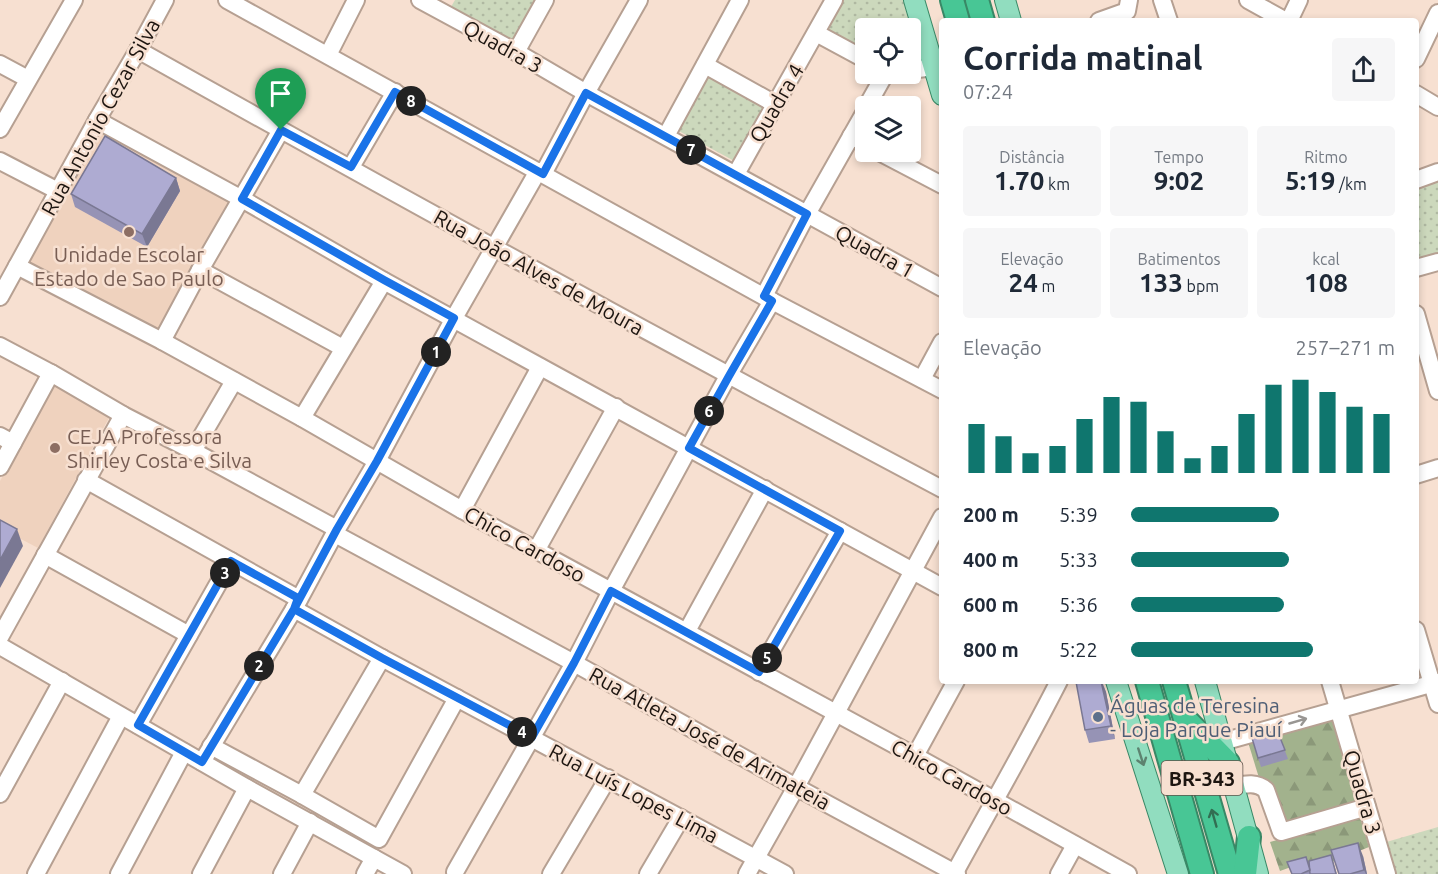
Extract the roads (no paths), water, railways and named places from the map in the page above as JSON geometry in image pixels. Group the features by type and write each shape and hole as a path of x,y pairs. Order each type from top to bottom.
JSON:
{"highway":[{"path":"952,0 957,18"},
{"path":"977,0 982,18"},
{"name":"BR-343","path":"1148,684 1202,874"},
{"name":"BR-343","path":"1175,684 1230,874"},
{"path":"1185,719 1225,753"},
{"path":"1245,874 1249,837"}],"main road":[{"path":"914,0 939,84"},
{"path":"1005,0 1010,18"},
{"path":"1117,684 1178,874"},
{"path":"1206,684 1258,874"}],"street":[{"path":"0,129 74,0"},
{"name":"Rua Antonio Cezar Silva","path":"0,297 165,0"},
{"path":"227,0 768,298 939,388"},
{"path":"328,55 356,0"},
{"name":"Quadra 3","path":"420,0 446,6 516,52 666,136"},
{"path":"516,52 545,0"},
{"path":"202,762 296,604 454,318 639,0"},
{"path":"666,136 740,0"},
{"name":"Quadra 4","path":"736,174 834,0"},
{"path":"1107,18 1127,11 1129,0"},
{"path":"1162,0 1168,18"},
{"path":"1248,0 1282,18"},
{"path":"1290,18 1299,0"},
{"path":"1419,53 1438,13"},
{"path":"816,33 855,54"},
{"name":"Rua João Alves de Moura","path":"138,50 494,248 939,487"},
{"path":"0,64 28,79"},
{"path":"705,64 775,104"},
{"path":"921,69 934,67"},
{"path":"351,167 395,92"},
{"path":"1419,96 1438,107"},
{"path":"97,120 540,367 939,585"},
{"path":"162,341 281,130"},
{"name":"Quadra 1","path":"666,136 939,286"},
{"path":"455,872 574,663 729,376 807,214 855,144"},
{"path":"0,161 58,191"},
{"path":"898,162 939,183"},
{"path":"1419,179 1438,172"},
{"path":"1419,267 1438,262"},
{"name":"Chico Cardoso","path":"17,266 162,341 303,418 462,510 1128,874"},
{"path":"200,270 343,348"},
{"path":"303,418 384,280"},
{"path":"1419,324 1438,391"},
{"name":"Rua Atleta José de Arimateia","path":"0,346 955,874"},
{"path":"922,379 939,348"},
{"path":"462,510 540,367"},
{"path":"0,467 7,440 51,374"},
{"path":"193,451 234,381"},
{"path":"537,549 616,407"},
{"path":"123,415 45,555 0,644 247,788 403,874"},
{"path":"1419,474 1438,468"},
{"name":"Rua Luís Lopes Lima","path":"86,480 231,561 382,658 784,874"},
{"path":"687,631 765,489"},
{"path":"747,874 939,522"},
{"path":"759,672 840,531"},
{"path":"45,555 189,634"},
{"path":"138,725 231,561"},
{"path":"1419,638 1435,683 1438,704"},
{"path":"302,795 382,658"},
{"path":"0,794 62,681"},
{"path":"1225,753 1338,709 1435,683"},
{"path":"915,756 954,684"},
{"path":"955,874 1058,684"},
{"path":"1331,684 1338,709"},
{"path":"212,746 379,839 457,698"},
{"name":"Quadra 3","path":"1338,709 1387,874"},
{"path":"36,874 121,716"},
{"path":"119,874 184,752"},
{"path":"551,874 608,778"},
{"path":"1235,786 1248,784 1262,786 1266,790 1281,832 1367,807"},
{"path":"201,874 247,788"},
{"path":"648,874 681,818"},
{"path":"282,874 310,822"},
{"path":"1059,874 1075,845"},
{"path":"365,874 374,858"}],"place":[{"name":"Unidade Escolar Estado de Sao Paulo","path":"129,232"},
{"name":"CEJA Professora Shirley Costa e Silva","path":"55,448"},
{"name":"Águas de Teresina - Loja Parque Piauí","path":"1098,717"}]}
